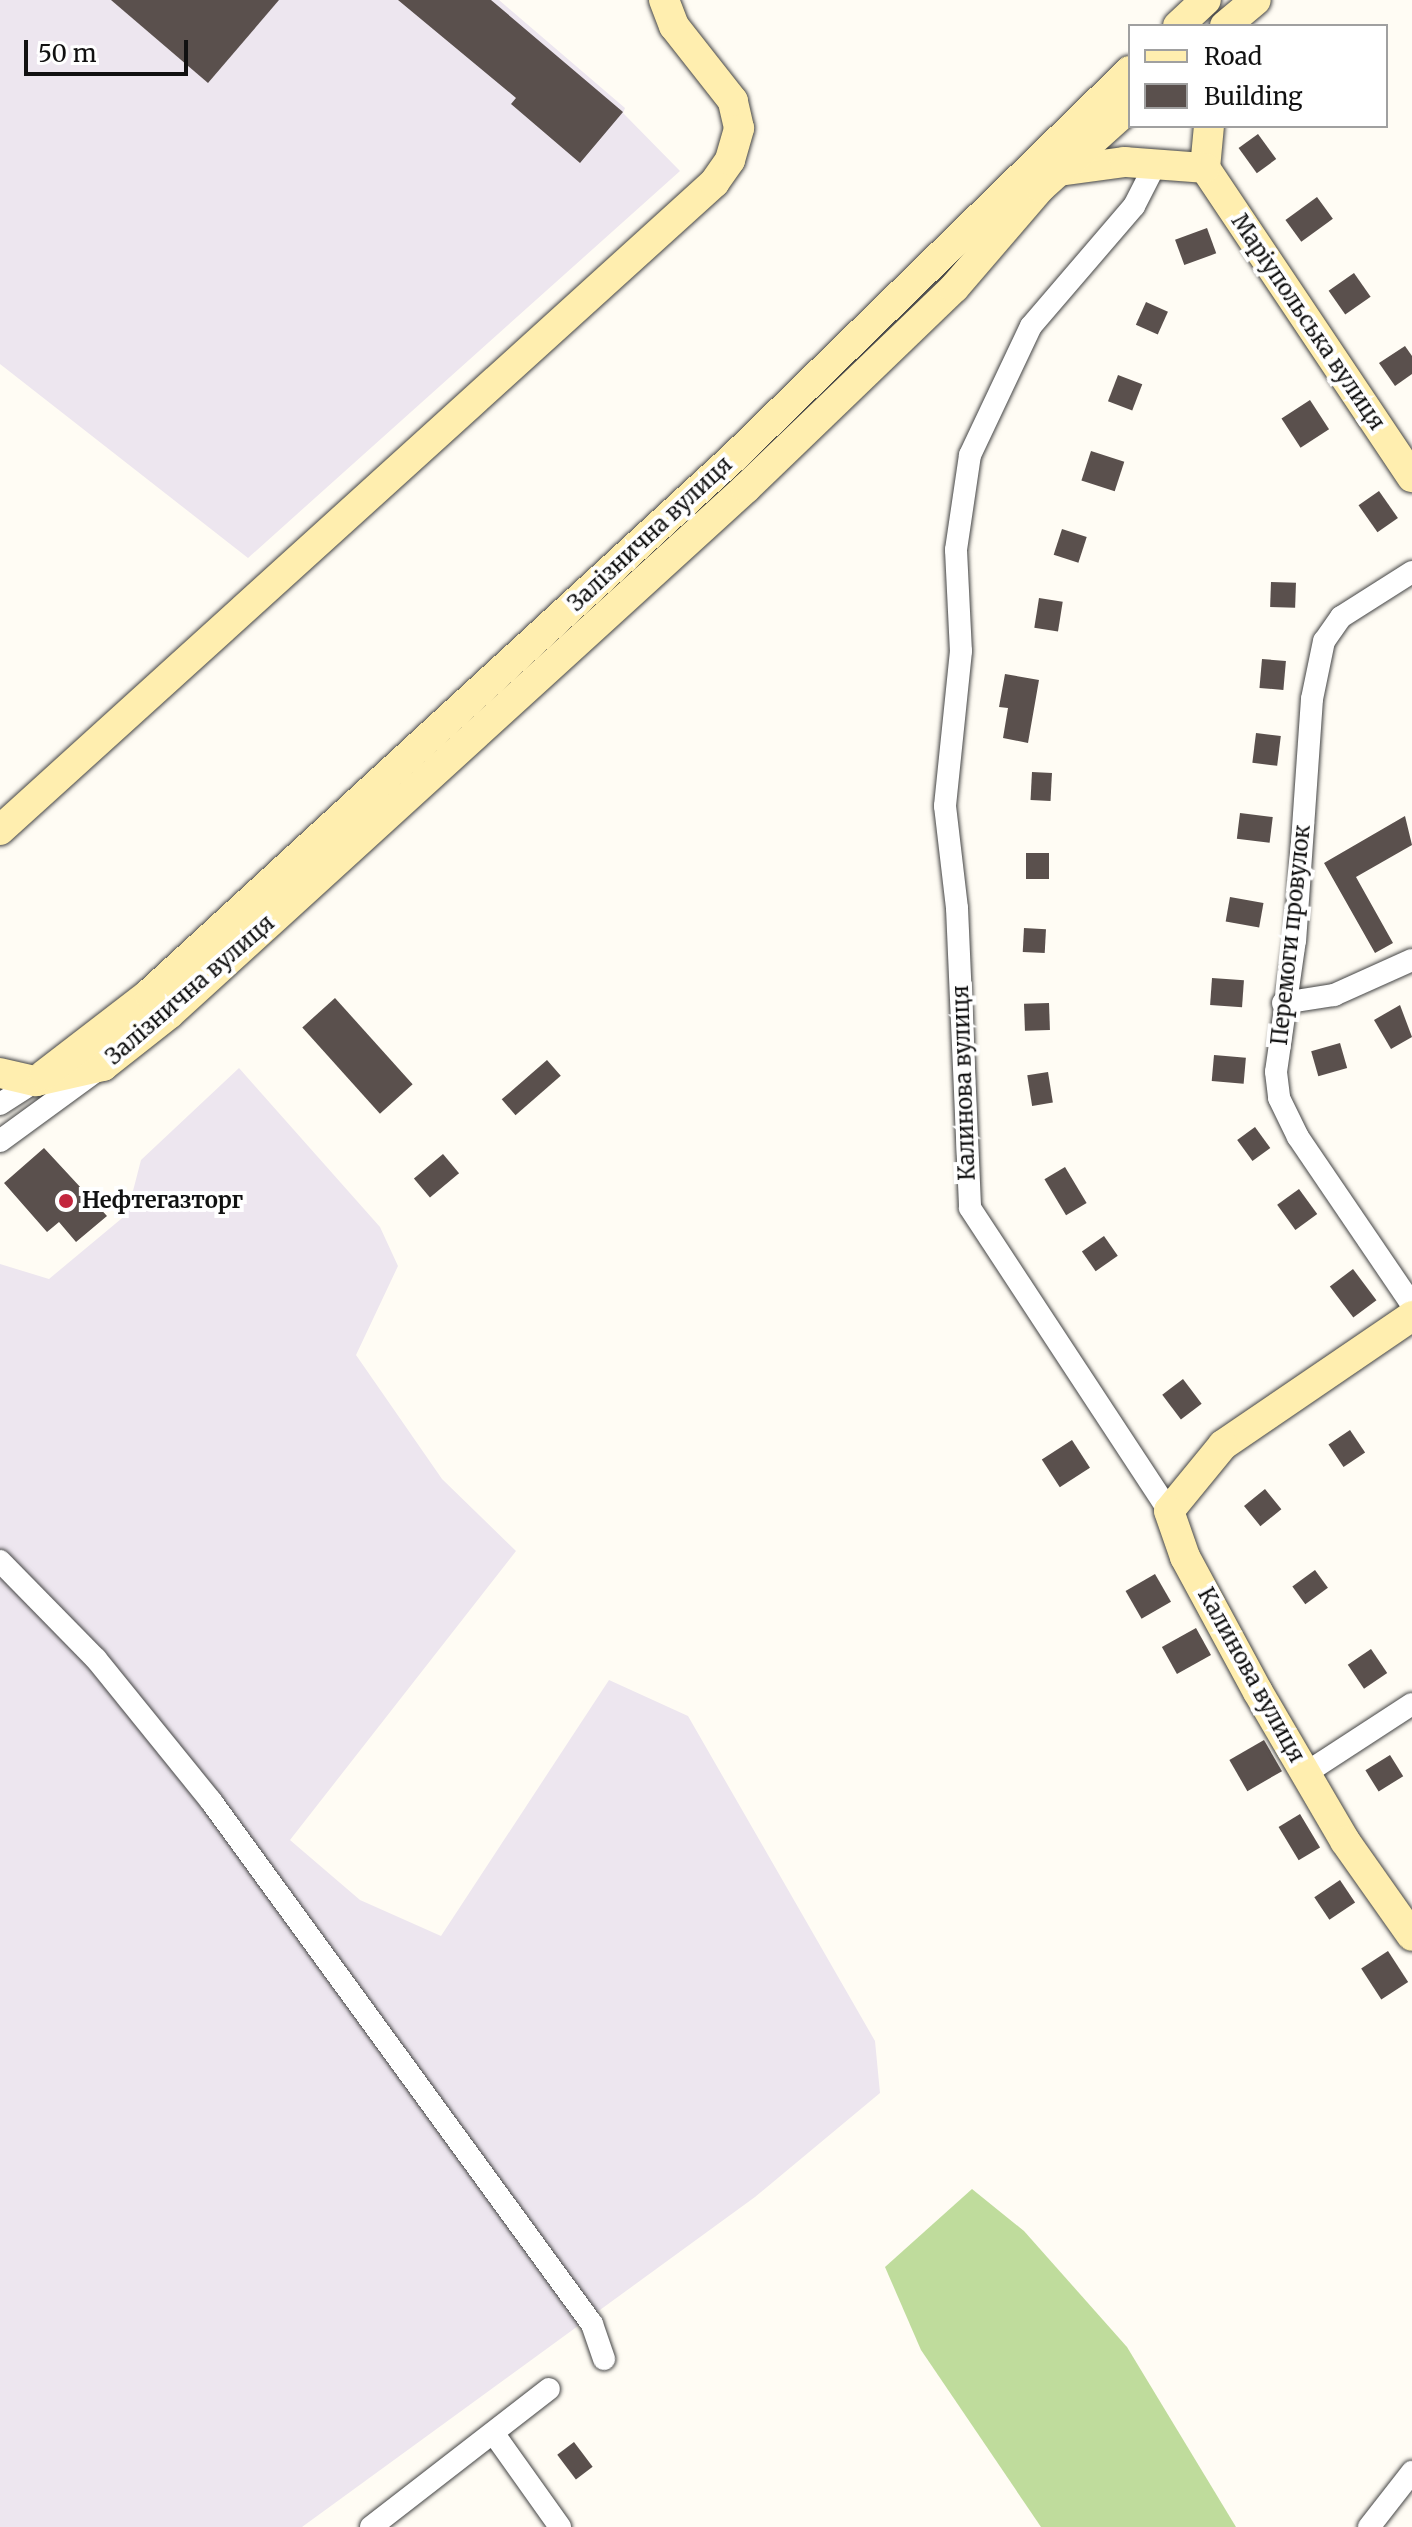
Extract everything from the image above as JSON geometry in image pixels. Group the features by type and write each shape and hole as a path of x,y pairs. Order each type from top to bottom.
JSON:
{"main road":[{"path":"0,830 714,183 730,160 739,128 733,101 674,26 663,0"},
{"path":"1180,24 1206,0"},
{"path":"1228,24 1259,0"},
{"path":"1256,24 1259,0"},
{"name":"Залізнична вулиця","path":"36,1081 149,994 734,457 1128,73"},
{"name":"Залізнична вулиця","path":"36,1081 103,1066 181,1004 746,488 954,288 1059,171 1128,109"},
{"path":"1059,171 1125,162 1205,168 1209,128"},
{"name":"Маріупольська вулиця","path":"1205,168 1412,477"},
{"path":"0,1073 36,1081"},
{"path":"1169,1511 1223,1445 1412,1316"},
{"name":"Калинова вулиця","path":"1169,1511 1185,1557 1306,1773 1412,1936"}],"street":[{"name":"Калинова вулиця","path":"1155,165 1134,206 1031,326 970,455 956,550 961,651 945,806 958,923 970,1208 1169,1511"},
{"name":"Перемоги провулок","path":"1412,572 1341,617 1324,641 1312,699 1295,940 1283,1003 1276,1072 1279,1098 1298,1137 1412,1305"},
{"path":"1283,1003 1334,995 1412,960"},
{"path":"0,1141 103,1066"},
{"path":"0,1104 36,1081"},
{"path":"0,1561 96,1659 211,1801 592,2324 604,2359"},
{"path":"1306,1773 1412,1704"},
{"path":"371,2527 549,2389"},
{"path":"494,2434 560,2527"},
{"path":"1369,2527 1412,2472"}],"shaded area":[{"path":"0,0 499,0 625,108 623,113 680,171 248,558 0,364"},
{"path":"239,1068 380,1227 398,1266 356,1355 442,1479 516,1551 290,1840 360,1900 441,1936 609,1680 688,1716 875,2041 880,2093 755,2197 302,2527 0,2527 0,1264 49,1279 127,1214 141,1160"}],"green space":[{"path":"972,2189 1024,2231 1127,2347 1236,2527 1041,2527 921,2350 885,2267"}],"building":[{"path":"111,0 279,0 208,83"},
{"path":"398,0 491,0 623,112 580,163 511,104 516,98"},
{"path":"1258,134 1276,159 1257,173 1239,148"},
{"path":"1317,197 1333,219 1301,242 1285,220"},
{"path":"1207,228 1216,253 1184,265 1175,240"},
{"path":"1354,273 1371,297 1345,315 1329,291"},
{"path":"1146,302 1168,312 1158,335 1136,325"},
{"path":"1405,346 1412,356 1412,374 1395,386 1379,363"},
{"path":"1118,375 1142,384 1132,410 1108,401"},
{"path":"1310,400 1329,429 1301,448 1281,419"},
{"path":"1091,451 1124,462 1115,491 1081,480"},
{"path":"1379,491 1398,518 1377,532 1359,505"},
{"path":"1062,529 1087,537 1078,563 1054,555"},
{"path":"1271,582 1296,583 1295,608 1270,607"},
{"path":"1039,598 1063,602 1058,631 1034,628"},
{"path":"1262,659 1286,661 1283,690 1259,688"},
{"path":"1005,674 1039,680 1028,743 1003,738 1008,708 999,707"},
{"path":"1256,733 1281,736 1277,766 1252,763"},
{"path":"1032,772 1052,773 1051,801 1031,800"},
{"path":"1240,813 1273,817 1270,843 1237,839"},
{"path":"1405,816 1412,845 1356,877 1393,943 1375,953 1324,863"},
{"path":"1026,853 1049,853 1049,879 1026,879"},
{"path":"1230,897 1263,903 1259,928 1226,922"},
{"path":"1024,928 1046,929 1045,953 1023,952"},
{"path":"1212,978 1244,980 1242,1007 1210,1005"},
{"path":"335,998 413,1084 380,1114 302,1027"},
{"path":"1049,1003 1050,1030 1025,1031 1024,1004"},
{"path":"1400,1005 1412,1037 1391,1049 1374,1020"},
{"path":"1340,1043 1347,1068 1318,1076 1311,1051"},
{"path":"1214,1055 1246,1058 1244,1084 1212,1081"},
{"path":"547,1060 561,1076 515,1115 502,1099"},
{"path":"1048,1072 1053,1103 1032,1106 1027,1075"},
{"path":"1255,1127 1270,1148 1252,1161 1237,1140"},
{"path":"44,1148 107,1216 76,1242 59,1222 47,1232 4,1183"},
{"path":"443,1154 459,1173 430,1198 414,1178"},
{"path":"1065,1167 1087,1203 1066,1215 1044,1179"},
{"path":"1299,1189 1317,1214 1295,1230 1277,1205"},
{"path":"1104,1236 1118,1256 1096,1271 1082,1251"},
{"path":"1353,1269 1376,1300 1353,1318 1330,1286"},
{"path":"1183,1379 1202,1404 1181,1419 1162,1395"},
{"path":"1350,1430 1365,1452 1344,1467 1328,1445"},
{"path":"1072,1440 1090,1468 1060,1487 1042,1460"},
{"path":"1265,1489 1281,1509 1260,1526 1244,1506"},
{"path":"1315,1570 1328,1588 1305,1604 1292,1586"},
{"path":"1155,1574 1171,1602 1142,1619 1126,1591"},
{"path":"1196,1628 1211,1655 1177,1674 1162,1647"},
{"path":"1371,1649 1387,1673 1364,1689 1348,1665"},
{"path":"1264,1740 1282,1771 1247,1791 1229,1760"},
{"path":"1390,1755 1403,1776 1379,1792 1365,1770"},
{"path":"1300,1814 1320,1847 1299,1860 1279,1827"},
{"path":"1340,1880 1355,1902 1329,1920 1314,1897"},
{"path":"1388,1951 1408,1982 1381,1999 1361,1968"},
{"path":"574,2442 593,2467 576,2479 557,2455"}],"place":[{"name":"Нефтегазторг","path":"66,1201"}]}
